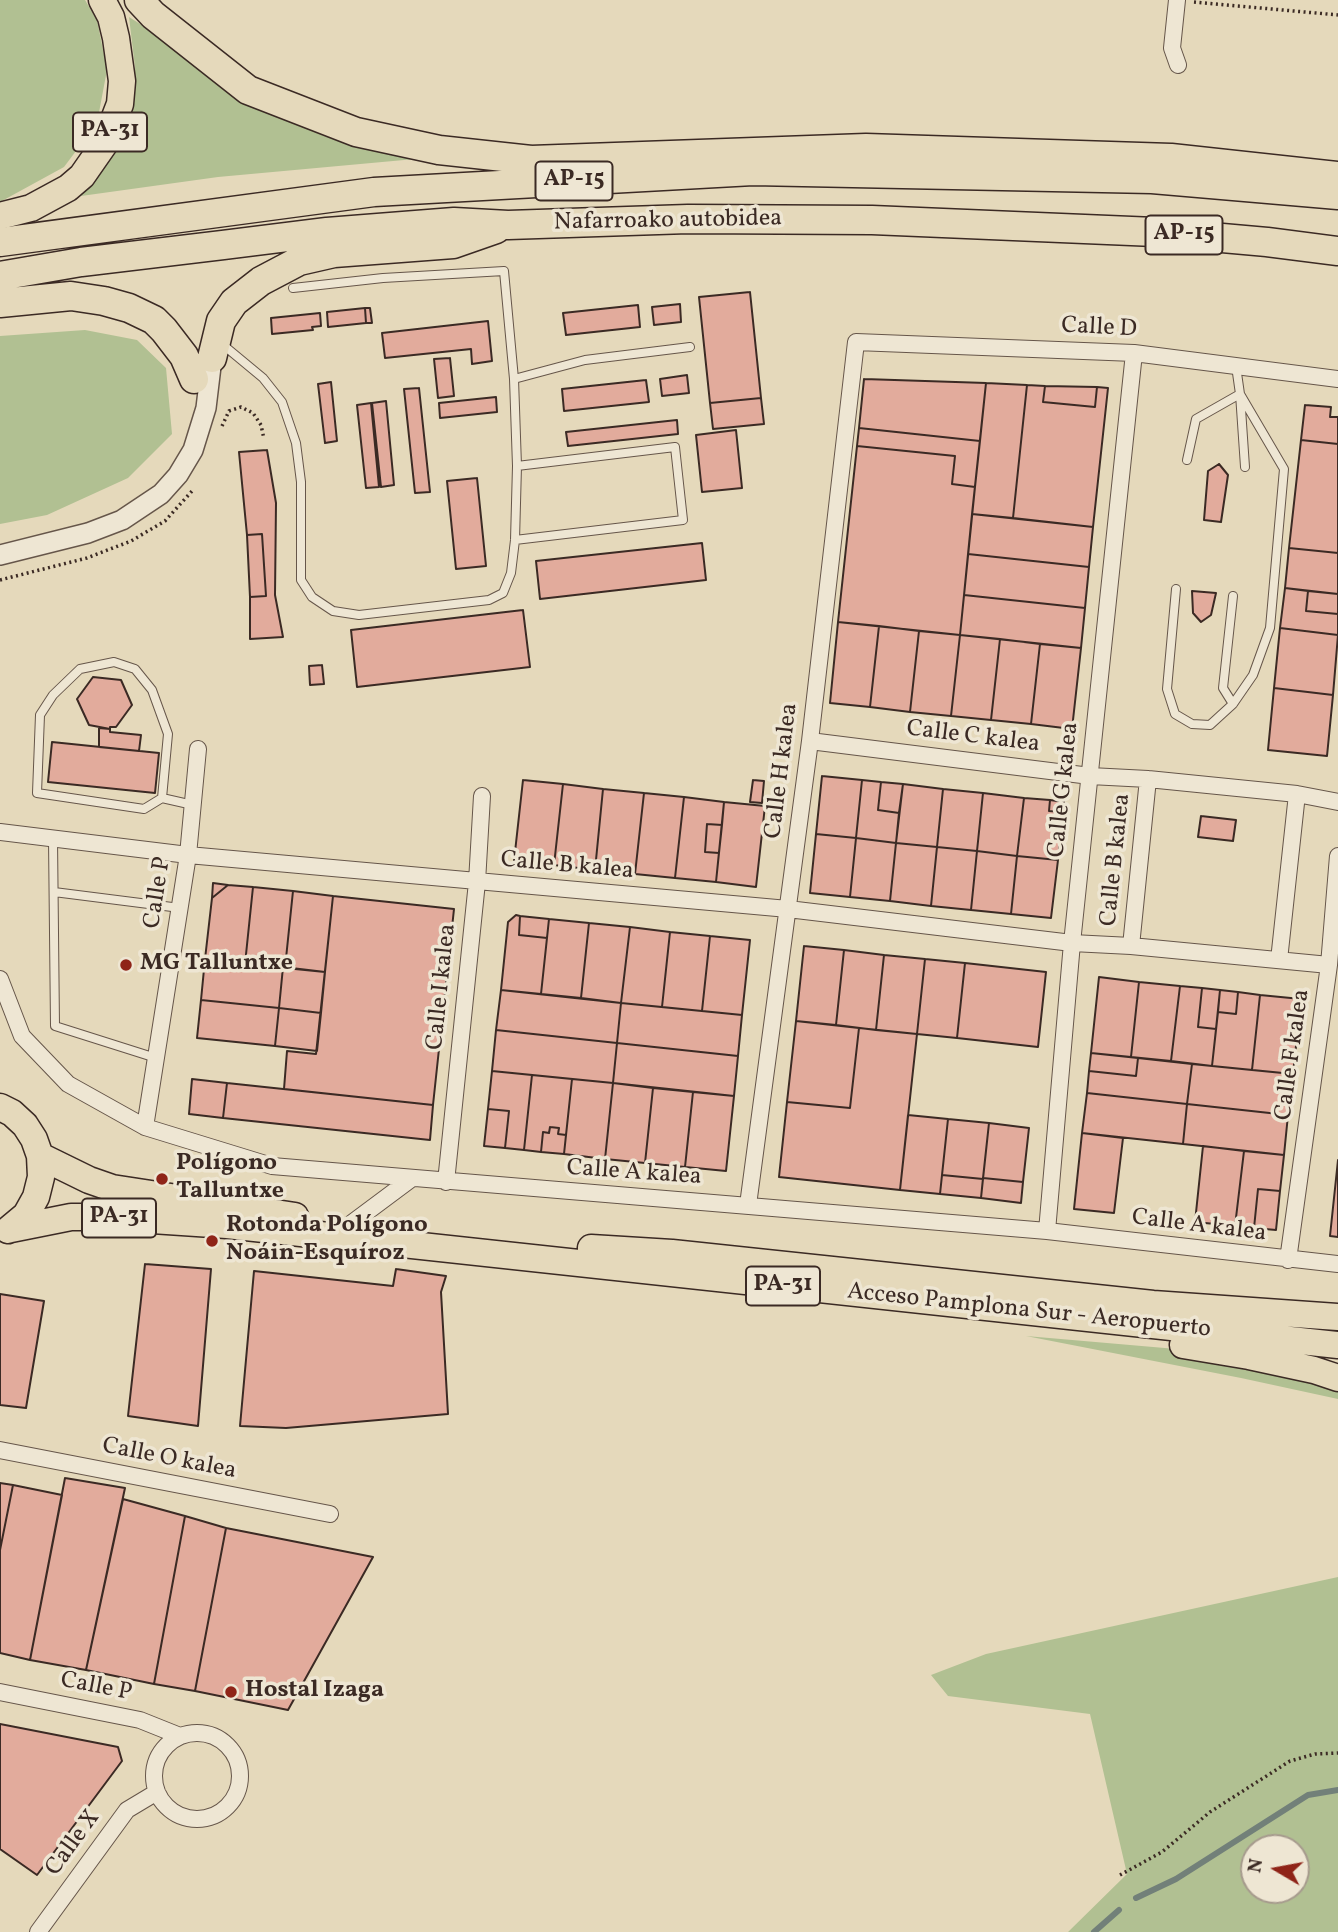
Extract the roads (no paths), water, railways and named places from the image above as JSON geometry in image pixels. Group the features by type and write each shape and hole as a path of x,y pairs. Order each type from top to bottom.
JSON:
{"highway":[{"name":"PA-31","path":"0,216 31,208 68,188 82,176 106,143 120,104 122,81 111,17 102,0"},
{"path":"139,0 153,15 248,90 301,113 356,132 439,150 531,160 866,148 1171,158 1338,176"},
{"path":"157,0 196,48"},
{"name":"Nafarroako autobidea","path":"0,242 374,192 753,171 1152,178 1338,195"},
{"name":"Nafarroako autobidea","path":"0,276 81,262 327,232 454,222 508,225 688,219 885,221 1155,232 1338,251"},
{"path":"0,303 71,296 104,300 221,350 221,321 234,302 261,281 299,261 334,253 453,244 508,225"},
{"path":"154,320 184,356 194,379"},
{"name":"PA-31","path":"4,1105 25,1125 34,1139 40,1156 41,1177 36,1197 26,1215 5,1232"},
{"name":"PA-31","path":"40,1156 89,1180 113,1188 352,1223"},
{"name":"Acceso Pamplona Sur - Aeropuerto","path":"5,1232 71,1217 227,1225 1338,1345"},
{"name":"Acceso Pamplona Sur - Aeropuerto","path":"352,1223 1153,1304 1338,1317"},
{"path":"1024,1312 1086,1334 1249,1356 1338,1378"}],"street":[{"path":"1178,65 1172,48 1184,1"},
{"name":"Calle D","path":"856,342 1134,353 1338,379"},
{"name":"Calle H kalea","path":"748,1206 810,741 856,342"},
{"path":"200,426 194,379 221,350"},
{"path":"0,555 88,533 122,520 161,494 178,475 193,450 221,350"},
{"name":"Calle G kalea","path":"1047,1231 1072,943 1134,353"},
{"name":"Calle C kalea","path":"810,741 1090,776 1297,794 1338,802"},
{"name":"Calle P","path":"145,1127 188,855 198,749"},
{"name":"Calle B kalea","path":"1131,946 1148,779"},
{"path":"1279,960 1297,794"},
{"name":"Calle I kalea","path":"446,1182 477,882 482,796"},
{"name":"Calle B kalea","path":"0,832 188,855 788,909 1072,943 1329,965"},
{"name":"Calle F kalea","path":"1288,1260 1329,965 1338,856"},
{"name":"Calle A kalea","path":"0,979 22,1036 68,1084 145,1127 272,1166 1047,1231 1338,1265"},
{"path":"352,1223 411,1179"},
{"name":"Calle O kalea","path":"0,1450 330,1514"},
{"name":"Calle P","path":"0,1692 140,1720 180,1736"},
{"path":"209,1734 232,1751 239,1764 237,1793 229,1805 218,1814 197,1819 175,1814 164,1804 157,1792 154,1781 157,1759 163,1749 180,1736 209,1734"},
{"name":"Calle X","path":"38,1932 127,1810 157,1792"}],"lane":[{"path":"221,350 263,378 282,402 294,438 301,482 301,580 312,597 333,611 359,615 489,600 503,593 510,573 515,540 517,466 514,379 504,271 383,278 293,288"},
{"path":"514,379 585,360 690,347"},
{"path":"1236,366 1245,467"},
{"path":"1187,460 1196,419 1240,394"},
{"path":"1176,589 1167,689 1175,714 1192,724 1210,725 1233,704 1253,675 1270,628 1284,469 1240,394"},
{"path":"515,540 683,520 675,447 517,466"},
{"path":"1233,596 1223,688 1233,704"},
{"path":"162,798 168,733 152,690 135,668 125,665 114,662 80,669 53,695 40,715 37,793 144,809 162,798 193,805"},
{"path":"53,839 55,1026 156,1058"},
{"path":"54,892 180,908"}],"waterway":[{"path":"1136,1898 1176,1879 1308,1795 1338,1790"},
{"path":"1094,1932 1119,1910"}],"place":[{"name":"MG Talluntxe","path":"126,965"},
{"name":"Polígono Talluntxe","path":"162,1179"},
{"name":"Rotonda Polígono Noáin-Esquíroz","path":"212,1241"},
{"name":"Hostal Izaga","path":"231,1692"}]}
